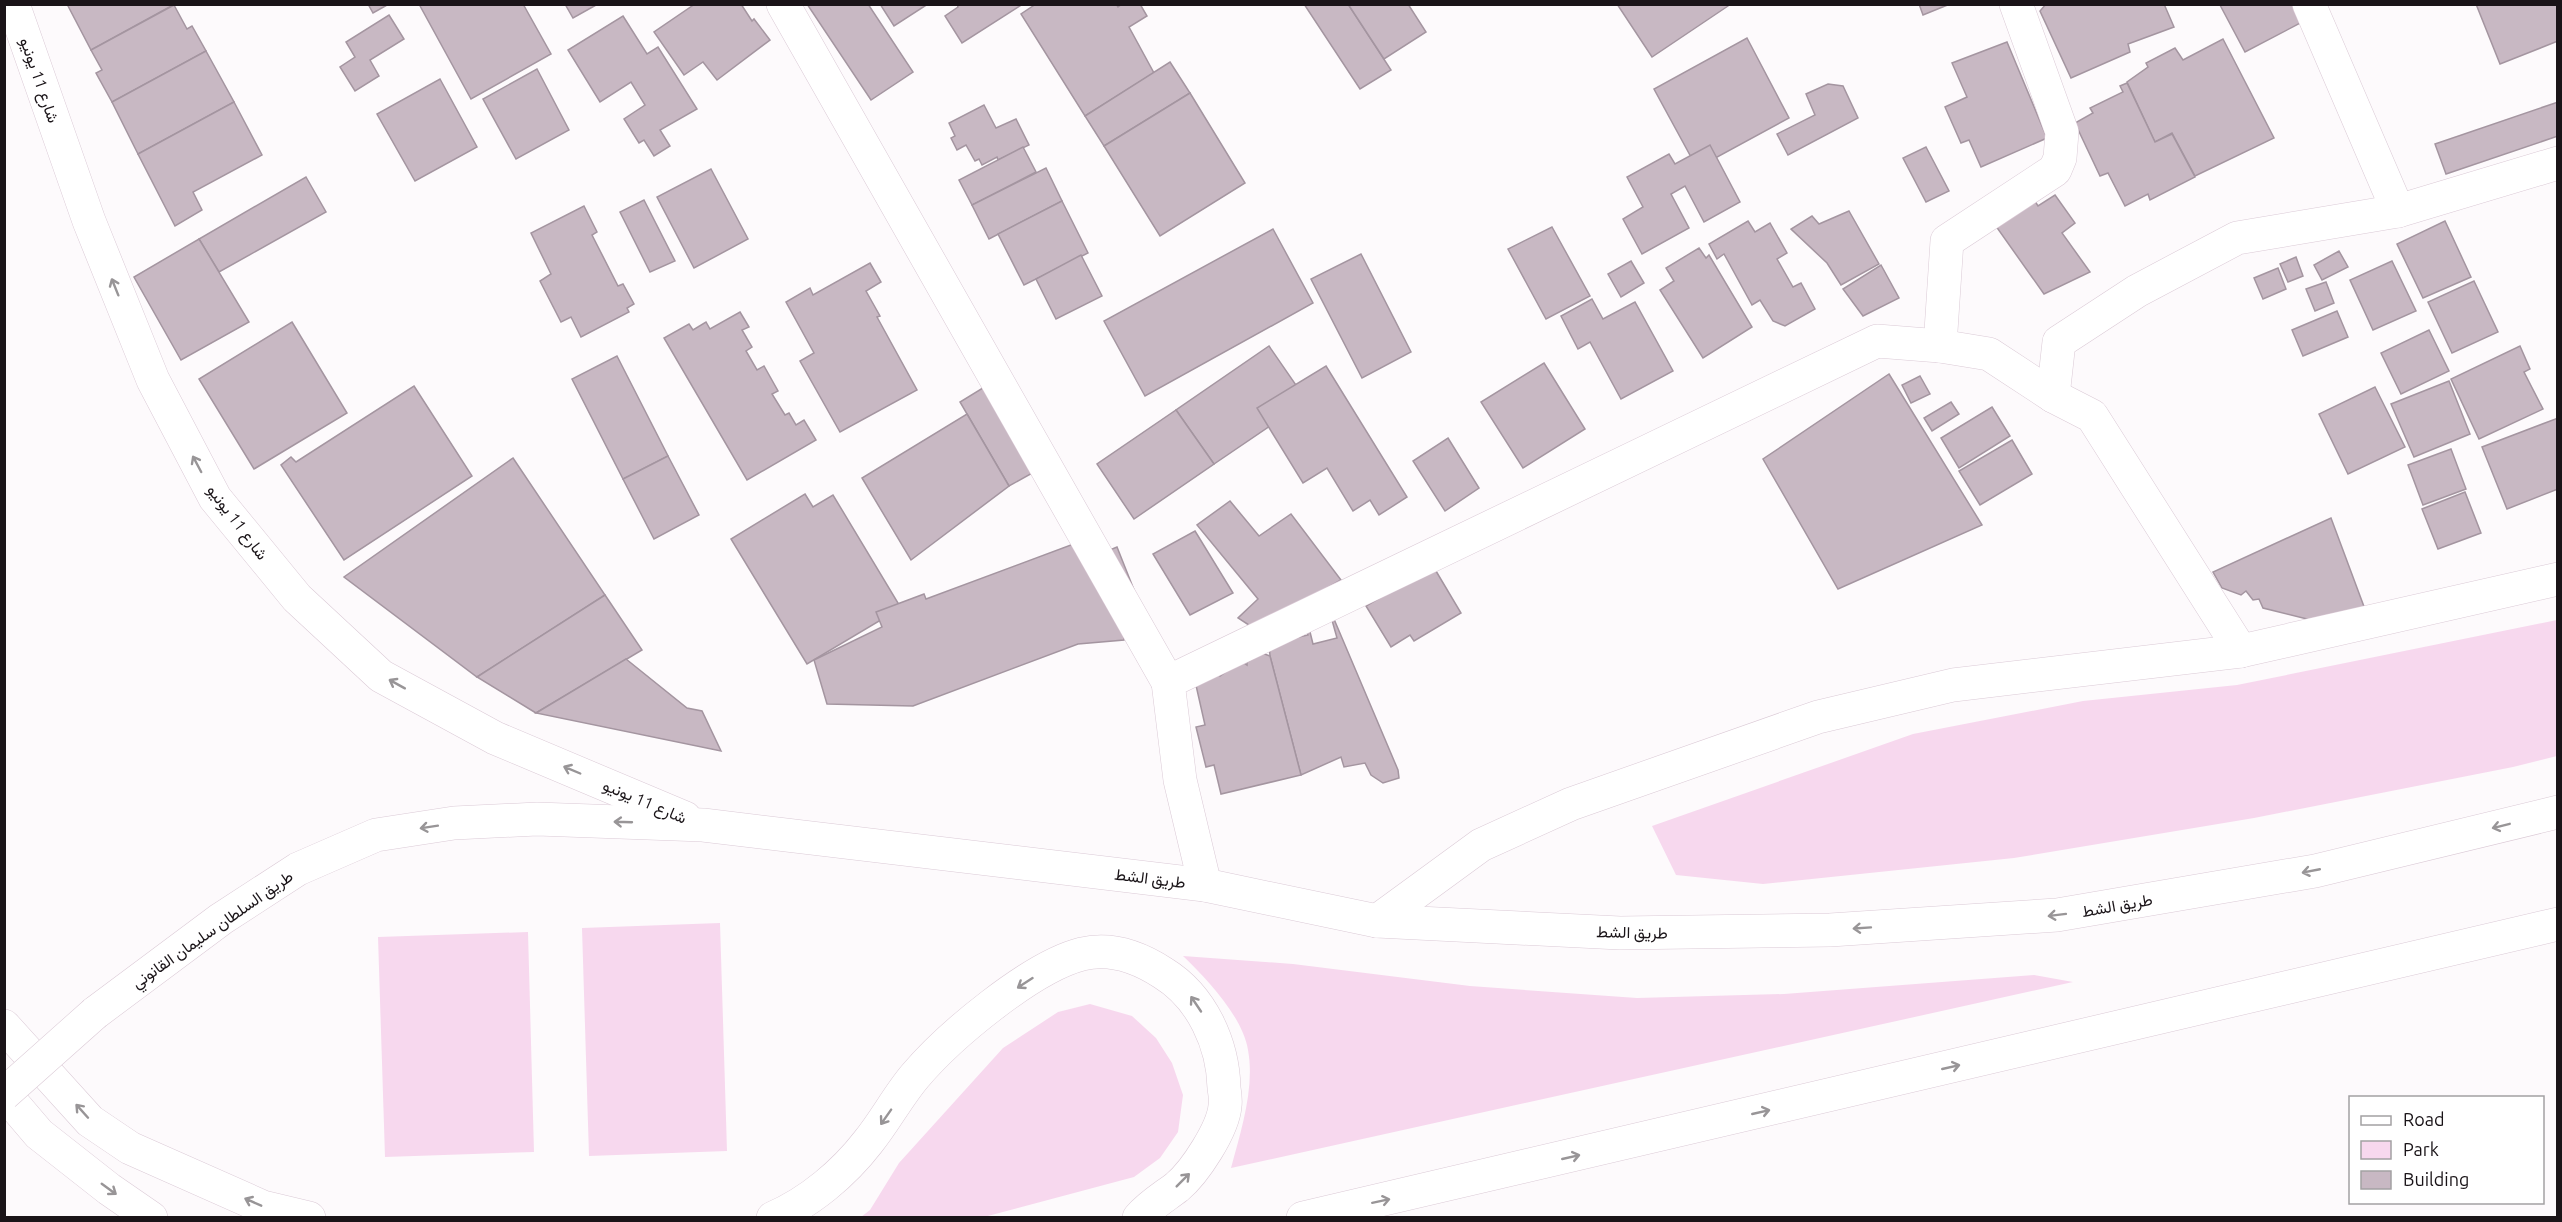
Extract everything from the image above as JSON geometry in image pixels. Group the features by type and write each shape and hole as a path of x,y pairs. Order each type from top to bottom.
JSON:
{"main road":[{"name":"شارع 11 يونيو","path":"13,4 88,221 153,380 215,498 297,598 381,676 495,738 703,825"},
{"path":"783,4 1168,682 1180,780 1205,885"},
{"path":"1941,346 1947,241 2055,170 2060,158 2062,132 2016,4"},
{"path":"2309,4 2398,211"},
{"path":"2053,396 2059,342 2147,286 2237,238 2398,211 2558,163"},
{"path":"1168,682 1877,341 1941,346 1989,354 2053,396 2092,416 2241,651"},
{"path":"1377,921 1481,845 1571,804 1818,717 1953,685 2241,651 2558,579"},
{"name":"طريق الشط","path":"703,825 1205,885 1377,921 1620,933 1830,930 2057,915 2315,871 2558,812"},
{"name":"طريق السلطان سليمان القانوني","path":"4,1094 95,1013 221,919 298,869 376,835 454,823 537,819 703,825"},
{"path":"1303,1218 2558,924"},
{"path":"773,1218 840,1173 868,1142 915,1076 972,1021 1052,966 1083,954 1109,953 1135,957 1176,981 1191,996 1204,1016 1224,1065 1225,1107 1209,1146 1195,1168 1179,1186 1139,1218"},
{"path":"4,1026 90,1120 130,1148 263,1207 309,1218"},
{"path":"4,1094 39,1134 109,1189 151,1218"}],"green space":[{"path":"2557,620 2557,756 2513,767 2254,818 2014,858 1763,884 1676,875 1652,826 1913,734 2083,701 2237,685"},
{"path":"720,923 727,1151 589,1156 582,928"},
{"path":"528,932 534,1152 385,1157 378,937"},
{"path":"1183,956 1293,964 1470,986 1637,998 1784,994 2034,975 2073,982 1231,1168 1243,1124 1248,1094 1250,1064 1248,1050 1245,1037 1231,1012 1202,975"},
{"path":"1090,1004 1132,1016 1156,1038 1172,1063 1183,1095 1178,1132 1160,1158 1134,1177 984,1217 861,1217 870,1210 899,1163 1003,1048 1058,1012"}],"building":[{"path":"67,4 175,4 91,50"},
{"path":"368,4 389,4 373,13"},
{"path":"419,4 523,4 551,54 471,99"},
{"path":"565,4 598,4 573,18"},
{"path":"695,4 741,4 752,21 754,19 770,40 717,80 703,62 684,75 654,32"},
{"path":"807,4 868,4 913,72 871,100"},
{"path":"880,4 928,4 894,26"},
{"path":"957,4 1023,4 962,43 945,16 958,7"},
{"path":"1036,4 1116,4 1118,7 1122,4 1140,4 1147,16 1129,27 1154,73 1085,116 1021,14"},
{"path":"1304,4 1348,4 1391,70 1360,89"},
{"path":"1348,4 1408,4 1426,32 1384,59"},
{"path":"1617,4 1726,4 1728,6 1652,57"},
{"path":"1919,4 1950,4 1923,15"},
{"path":"2046,4 2164,4 2174,27 2128,44 2130,52 2071,78 2040,11"},
{"path":"2301,4 2308,19 2245,52 2220,5"},
{"path":"2476,4 2558,4 2558,41 2500,64"},
{"path":"174,5 187,29 192,26 206,51 112,102 96,73 102,70 91,50"},
{"path":"389,15 404,39 370,60 379,76 355,91 340,67 355,57 346,42"},
{"path":"623,16 647,54 658,47 697,109 660,130 670,146 654,156 644,140 639,143 624,119 645,105 631,82 600,102 568,50"},
{"path":"1747,38 1789,118 1697,168 1654,89"},
{"path":"2223,39 2274,138 2195,176 2172,133 2155,142 2127,82 2148,67 2146,63 2175,48 2183,60"},
{"path":"2007,42 2047,138 1981,167 1969,140 1961,143 1945,107 1967,97 1952,63"},
{"path":"206,51 234,102 138,154 112,102"},
{"path":"1170,62 1190,93 1104,146 1085,116"},
{"path":"537,69 569,130 516,159 483,99"},
{"path":"440,79 477,147 415,181 377,114"},
{"path":"2127,83 2155,142 2172,134 2195,177 2150,200 2148,194 2125,206 2108,173 2100,176 2075,123 2093,113 2090,108 2123,92 2120,86"},
{"path":"1828,84 1843,86 1858,118 1788,155 1777,134 1815,115 1806,94"},
{"path":"1190,93 1245,183 1160,236 1104,146"},
{"path":"234,102 262,155 193,192 202,210 175,226 138,154"},
{"path":"2558,102 2558,136 2446,174 2435,144"},
{"path":"984,105 996,128 1016,119 1029,145 982,165 979,159 975,161 966,145 957,150 951,138 955,136 949,123"},
{"path":"1710,145 1740,202 1704,222 1685,186 1671,194 1689,228 1642,254 1623,219 1643,207 1627,177 1669,154 1675,164"},
{"path":"1023,147 1036,172 972,205 959,180"},
{"path":"1926,147 1949,191 1926,202 1903,158"},
{"path":"1046,168 1062,201 989,239 972,205"},
{"path":"711,169 748,239 694,268 657,197"},
{"path":"306,177 326,212 219,272 199,239"},
{"path":"2055,195 2075,223 2062,233 2090,272 2044,294 1993,222 2033,198 2038,206"},
{"path":"644,200 675,261 650,272 620,212"},
{"path":"1062,201 1088,253 1024,285 998,234"},
{"path":"584,206 597,232 592,235 618,286 623,284 634,304 627,308 629,312 581,337 571,317 561,322 540,281 551,274 531,233"},
{"path":"1849,211 1879,264 1841,285 1827,263 1791,229 1812,216 1819,224"},
{"path":"1748,221 1755,232 1770,223 1787,253 1777,259 1793,287 1801,283 1815,309 1785,326 1773,321 1760,300 1752,305 1724,254 1717,259 1709,244"},
{"path":"2445,221 2471,277 2423,298 2397,244"},
{"path":"1552,227 1590,296 1546,319 1508,249"},
{"path":"1273,229 1313,303 1145,396 1104,321"},
{"path":"199,239 249,322 181,360 134,277"},
{"path":"1699,248 1706,258 1709,255 1752,327 1703,358 1660,290 1674,281 1666,268"},
{"path":"2339,251 2348,267 2322,280 2314,265"},
{"path":"1361,254 1411,352 1362,378 1311,279"},
{"path":"1081,255 1102,296 1056,319 1036,279"},
{"path":"2296,257 2303,276 2288,282 2280,264"},
{"path":"1631,261 1644,283 1621,297 1608,274"},
{"path":"2392,261 2416,311 2373,330 2350,280"},
{"path":"870,263 881,282 866,291 880,316 877,317 917,390 840,432 800,361 814,353 786,302 810,288 813,295"},
{"path":"1881,265 1899,298 1863,316 1843,289"},
{"path":"2278,268 2286,289 2263,299 2254,278"},
{"path":"2474,281 2498,332 2452,353 2428,302"},
{"path":"2326,282 2334,303 2315,311 2306,289"},
{"path":"1592,299 1603,319 1635,302 1673,371 1621,399 1590,342 1578,349 1561,316"},
{"path":"2337,311 2348,337 2303,356 2292,330"},
{"path":"740,312 749,327 742,330 752,347 746,351 757,370 764,366 778,391 772,394 785,415 789,413 796,425 804,420 816,440 747,480 664,338 689,324 693,330 706,322 710,329"},
{"path":"292,322 347,413 254,469 199,379"},
{"path":"2429,330 2449,371 2401,394 2381,353"},
{"path":"1269,346 1307,401 1214,464 1176,410"},
{"path":"2520,346 2530,369 2524,372 2543,409 2479,439 2451,379"},
{"path":"617,356 668,456 623,479 572,379"},
{"path":"1544,363 1585,429 1523,468 1481,402"},
{"path":"1326,366 1407,497 1379,515 1370,500 1353,511 1327,468 1303,483 1257,408"},
{"path":"1889,374 1982,525 1838,589 1763,459"},
{"path":"1920,376 1930,394 1911,403 1902,385"},
{"path":"2449,381 2470,434 2414,457 2391,404"},
{"path":"414,386 472,476 344,560 281,465 291,457 296,462"},
{"path":"986,386 1036,471 1009,486 960,402"},
{"path":"2375,387 2405,447 2348,474 2319,414"},
{"path":"1951,402 1959,414 1932,431 1924,418"},
{"path":"1992,407 2010,436 1959,468 1941,438"},
{"path":"1176,410 1214,464 1134,519 1097,464"},
{"path":"967,414 1009,486 911,560 862,478"},
{"path":"2558,418 2558,489 2507,509 2482,447"},
{"path":"1448,438 1479,488 1445,511 1413,461"},
{"path":"2012,440 2032,474 1980,505 1959,471"},
{"path":"2451,449 2466,489 2423,505 2408,465"},
{"path":"668,456 699,515 654,539 623,479"},
{"path":"513,458 605,595 477,677 344,577"},
{"path":"2465,492 2481,533 2438,549 2422,509"},
{"path":"805,494 813,507 833,495 901,608 807,664 731,539"},
{"path":"1230,501 1259,536 1291,514 1341,580 1255,629 1238,618 1258,599 1197,525"},
{"path":"2331,518 2366,612 2315,621 2263,608 2259,599 2253,600 2246,591 2241,595 2222,588 2213,572"},
{"path":"1195,531 1233,593 1190,615 1153,554"},
{"path":"1087,539 1093,557 1117,547 1144,615 1125,623 1124,640 1078,644 913,706 827,704 814,660 882,627 876,612 924,594 926,599"},
{"path":"1433,566 1461,613 1414,641 1410,635 1391,647 1366,606"},
{"path":"605,595 642,650 536,713 477,677"},
{"path":"1331,612 1398,770 1399,778 1383,783 1371,775 1365,763 1344,767 1341,757 1301,775 1270,656 1269,644 1308,635 1304,619","holes":["1330,613 1337,638 1313,644 1307,620"]},
{"path":"1262,653 1270,656 1301,775 1221,794 1214,765 1206,767 1196,727 1205,725 1195,681 1215,672 1220,676 1241,661 1247,665 1247,662"},
{"path":"626,659 687,708 702,711 721,751 536,713"}]}
